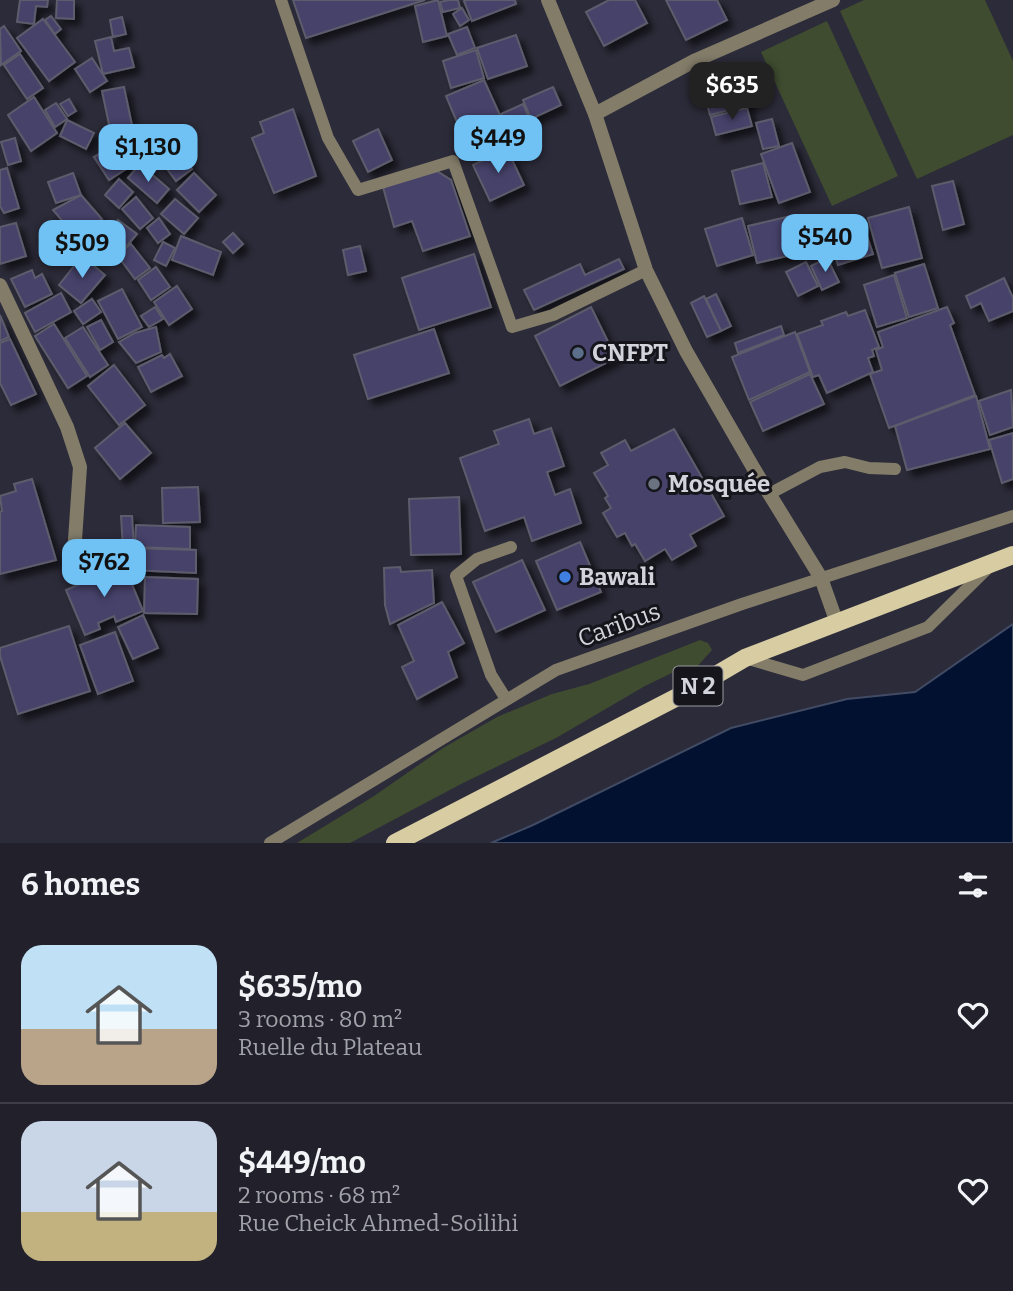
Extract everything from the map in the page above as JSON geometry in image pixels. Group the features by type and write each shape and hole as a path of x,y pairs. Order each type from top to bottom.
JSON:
{"main road":[{"name":"N 2","path":"395,843 687,692 746,658 1013,555"}],"street":[{"path":"548,0 596,114 646,270 686,351 821,578 837,623"},
{"path":"596,114 694,61 833,0"},
{"path":"0,285 63,416 80,467 73,569"}],"lane":[{"path":"281,0 328,138 358,190 453,161 512,327 553,315 646,270"},
{"path":"769,494 820,467 845,462 869,468 895,468"},
{"name":"Caribus","path":"270,843 556,670 742,604 1013,516"},
{"path":"506,699 491,675 456,576 478,559 511,547"},
{"path":"746,658 803,675 928,627 994,562"}],"green space":[{"path":"864,0 985,0 1013,61 1013,135 917,179 840,11"},
{"path":"827,21 898,176 832,206 761,52"},
{"path":"700,640 708,643 712,650 695,669 674,672 645,686 556,738 461,784 350,843 297,843 374,796 443,748 497,717"}],"water":[{"path":"1013,624 1013,843 491,843 731,728 847,699 915,692"}],"building":[{"path":"20,0 48,0 47,7 36,6 34,24 17,22"},
{"path":"57,0 74,0 74,19 56,18"},
{"path":"293,0 425,0 306,38"},
{"path":"438,0 447,36 423,42 415,6"},
{"path":"458,0 460,8 443,12 440,2"},
{"path":"515,0 516,4 472,21 464,1"},
{"path":"609,0 635,0 647,23 604,46 586,12"},
{"path":"666,0 717,0 727,20 686,40"},
{"path":"462,8 469,20 460,26 453,14"},
{"path":"51,16 61,29 55,34 45,20"},
{"path":"122,17 126,34 113,37 110,20"},
{"path":"43,19 75,62 49,81 17,38"},
{"path":"4,26 21,51 1,65 0,29"},
{"path":"467,27 475,48 457,55 448,34"},
{"path":"516,35 527,66 488,79 477,48"},
{"path":"111,37 114,51 129,48 134,67 103,74 95,41"},
{"path":"476,50 484,78 451,88 443,61"},
{"path":"20,54 43,88 27,99 4,65"},
{"path":"92,58 107,81 90,92 75,69"},
{"path":"730,65 734,78 743,75 751,104 710,115 698,74"},
{"path":"484,80 504,124 467,146 446,96"},
{"path":"124,87 133,130 111,134 102,91"},
{"path":"553,87 561,105 531,119 523,100"},
{"path":"34,97 57,133 31,151 8,115"},
{"path":"69,99 76,111 68,116 60,104"},
{"path":"56,103 67,119 55,127 45,110"},
{"path":"523,104 530,119 508,129 501,114"},
{"path":"747,108 752,126 716,135 711,117"},
{"path":"293,109 316,176 274,193 252,138 264,133 260,122"},
{"path":"772,119 779,146 763,149 756,123"},
{"path":"67,120 94,133 86,149 60,136"},
{"path":"378,129 392,160 368,172 353,141"},
{"path":"136,134 139,139 144,136 156,153 141,164 125,141"},
{"path":"15,138 21,161 8,165 1,142"},
{"path":"123,139 137,162 109,180 94,157"},
{"path":"792,143 810,192 779,203 761,154"},
{"path":"507,149 524,185 490,201 473,165"},
{"path":"177,150 192,169 176,181 161,161"},
{"path":"763,163 772,197 740,204 732,171"},
{"path":"140,164 169,189 157,203 128,178"},
{"path":"7,168 19,208 4,213 0,206 0,170"},
{"path":"437,171 451,180 470,236 423,251 412,221 394,227 383,187"},
{"path":"73,173 81,195 56,203 48,182"},
{"path":"194,173 216,195 199,212 177,190"},
{"path":"119,179 133,192 119,208 105,195"},
{"path":"953,181 964,224 943,230 932,186"},
{"path":"81,195 102,219 76,237 53,210"},
{"path":"136,197 153,218 140,229 122,209"},
{"path":"175,199 198,218 184,234 161,214"},
{"path":"909,207 922,258 882,268 868,218"},
{"path":"812,215 822,249 805,254 794,220"},
{"path":"791,216 800,253 757,263 748,226"},
{"path":"159,218 170,234 158,243 147,228"},
{"path":"742,218 753,255 717,266 705,229"},
{"path":"118,220 137,234 126,247 109,233"},
{"path":"16,223 26,256 0,264 0,227"},
{"path":"863,224 873,254 838,265 828,234"},
{"path":"233,233 243,244 233,253 223,242"},
{"path":"181,236 221,252 213,275 172,260"},
{"path":"163,242 175,248 166,266 154,260"},
{"path":"131,244 150,268 135,279 117,255"},
{"path":"360,246 366,271 348,275 343,250"},
{"path":"474,254 491,307 419,330 402,278"},
{"path":"82,256 105,275 81,303 59,285"},
{"path":"827,258 839,282 822,290 811,266"},
{"path":"619,259 624,269 534,310 524,290 580,264 585,275"},
{"path":"806,262 818,286 798,296 786,272"},
{"path":"924,264 938,308 909,317 895,273"},
{"path":"156,267 170,287 151,300 138,280"},
{"path":"32,270 35,278 42,274 52,294 25,307 11,279"},
{"path":"894,275 907,318 877,327 864,285"},
{"path":"1004,278 1013,298 1013,311 989,321 981,303 971,308 966,296"},
{"path":"177,286 192,309 169,325 154,302"},
{"path":"122,289 142,327 118,339 98,301"},
{"path":"61,293 71,312 35,332 25,313"},
{"path":"716,294 731,326 721,331 706,299"},
{"path":"704,296 721,331 707,337 691,303"},
{"path":"92,299 101,312 83,324 74,311"},
{"path":"155,307 163,319 149,327 141,316"},
{"path":"591,307 616,358 560,386 535,336"},
{"path":"947,307 954,323 950,325 975,395 889,428 870,374 882,370 876,350 883,347 878,332"},
{"path":"865,310 879,347 872,350 874,356 868,358 873,372 827,393 819,375 813,377 797,334 823,325 821,321 846,312 848,316"},
{"path":"0,315 9,337 0,341"},
{"path":"101,320 113,342 100,350 87,327"},
{"path":"54,324 87,376 68,388 35,336"},
{"path":"781,326 784,335 738,353 735,343"},
{"path":"83,327 108,365 90,377 65,338"},
{"path":"156,327 161,352 136,363 119,342 135,333"},
{"path":"434,329 449,373 368,399 354,355"},
{"path":"795,332 810,372 749,400 732,357"},
{"path":"10,339 36,394 11,405 0,383 0,343"},
{"path":"170,354 182,376 151,392 138,367"},
{"path":"114,365 145,405 119,425 88,386"},
{"path":"810,374 824,404 763,431 750,402"},
{"path":"1011,390 1013,427 990,435 979,401"},
{"path":"976,396 990,449 907,470 895,426"},
{"path":"529,419 534,434 551,428 564,466 547,472 555,495 570,489 581,523 532,541 524,517 485,531 460,458 499,444 494,431"},
{"path":"125,423 151,453 120,479 95,448"},
{"name":"Mosquée","path":"674,429 724,516 690,535 696,546 672,560 665,549 645,561 625,533 617,537 603,513 611,508 605,498 608,496 594,473 608,465 601,453 625,440 631,451"},
{"path":"1013,433 1013,479 1002,483 989,440"},
{"path":"32,479 56,560 0,574 0,496 16,491 14,484"},
{"path":"198,487 200,522 163,523 162,488"},
{"path":"459,497 461,554 411,555 409,499"},
{"path":"121,516 132,516 134,547 123,548"},
{"path":"136,525 190,527 190,549 135,547"},
{"path":"580,542 601,592 557,610 536,561"},
{"path":"131,548 196,550 196,573 130,570"},
{"path":"522,560 545,610 496,632 473,582"},
{"path":"124,565 143,611 116,622 114,616 98,623 100,629 85,635 66,590"},
{"path":"400,567 401,572 432,570 434,603 390,624 385,605 384,568"},
{"path":"145,577 198,579 197,614 144,613"},
{"path":"442,602 464,643 448,652 457,677 417,699 402,667 414,661 398,625"},
{"path":"143,615 158,648 133,659 118,627"},
{"path":"69,626 90,691 18,714 0,656 0,648"},
{"path":"115,632 133,681 98,694 80,645"}],"place":[{"name":"CNFPT","path":"578,353"},
{"name":"Mosquée","path":"654,484"},
{"name":"Bawali","path":"565,577"}]}
